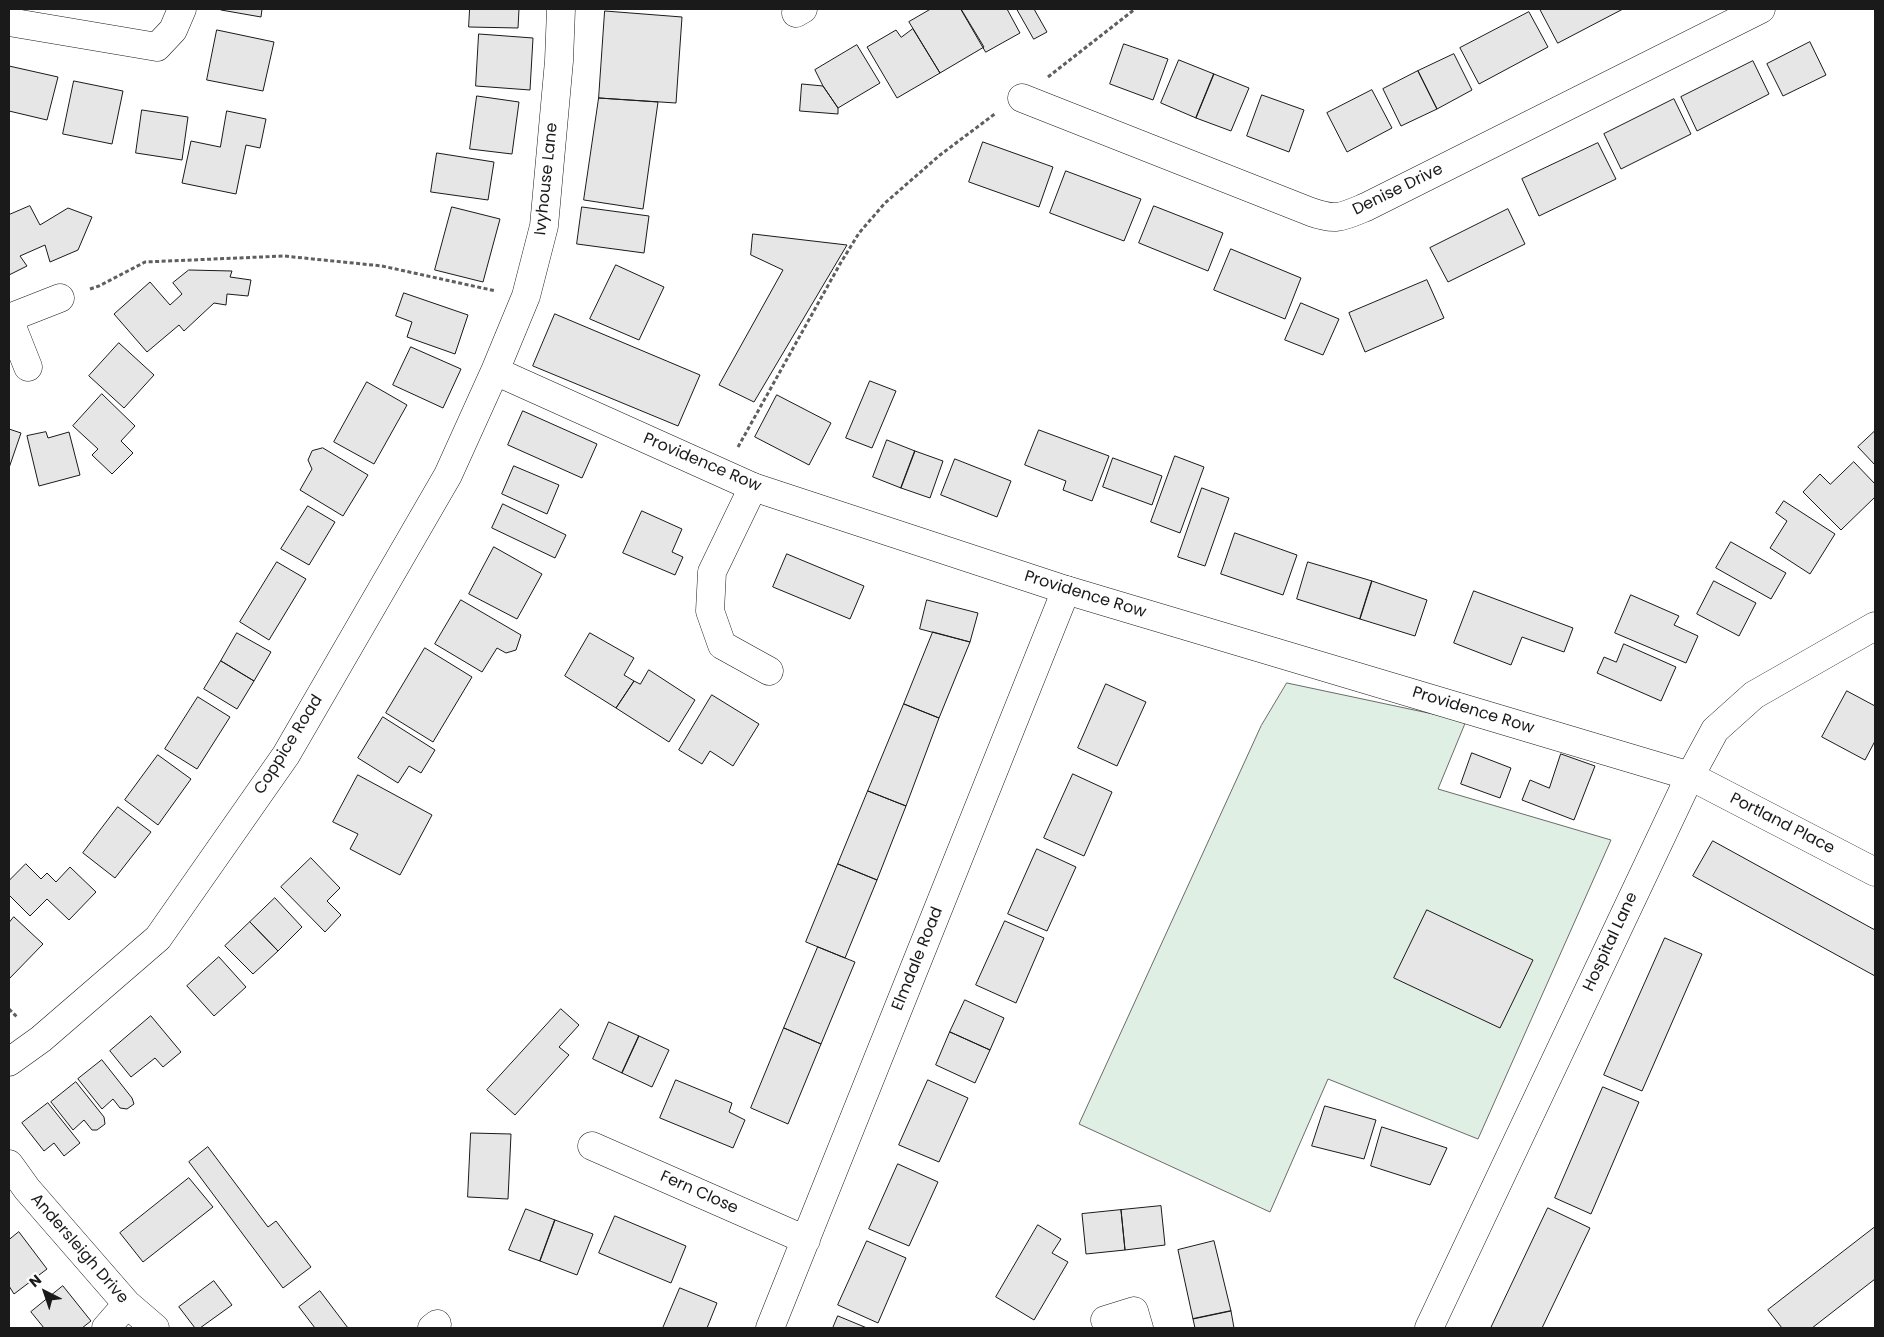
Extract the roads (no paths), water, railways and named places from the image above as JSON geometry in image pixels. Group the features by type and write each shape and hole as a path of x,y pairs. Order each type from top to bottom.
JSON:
{"street":[{"path":"9,22 157,47 173,30 182,9"},
{"name":"Ivyhouse Lane","path":"495,371 526,296 544,226 559,61 561,9"},
{"name":"Denise Drive","path":"1022,98 1311,212 1340,218 1366,207 1761,9"},
{"path":"28,367 9,318 60,298"},
{"name":"Providence Row","path":"495,371 753,487 1066,590 1690,776"},
{"name":"Coppice Road","path":"9,1062 41,1039 158,938 286,755 448,475 495,371"},
{"path":"753,487 712,572 710,611 722,645 769,671"},
{"name":"Elmdale Road","path":"770,1328 1066,590"},
{"name":"Hospital Lane","path":"1429,1328 1690,776 1715,730 1754,695 1875,626"},
{"name":"Portland Place","path":"1690,776 1875,872"},
{"name":"Fern Close","path":"592,1146 806,1240"},
{"name":"Andersleigh Drive","path":"9,1164 27,1189 128,1304 155,1328"},
{"path":"106,1328 128,1304"},
{"path":"1105,1320 1134,1311 1139,1328"}]}
